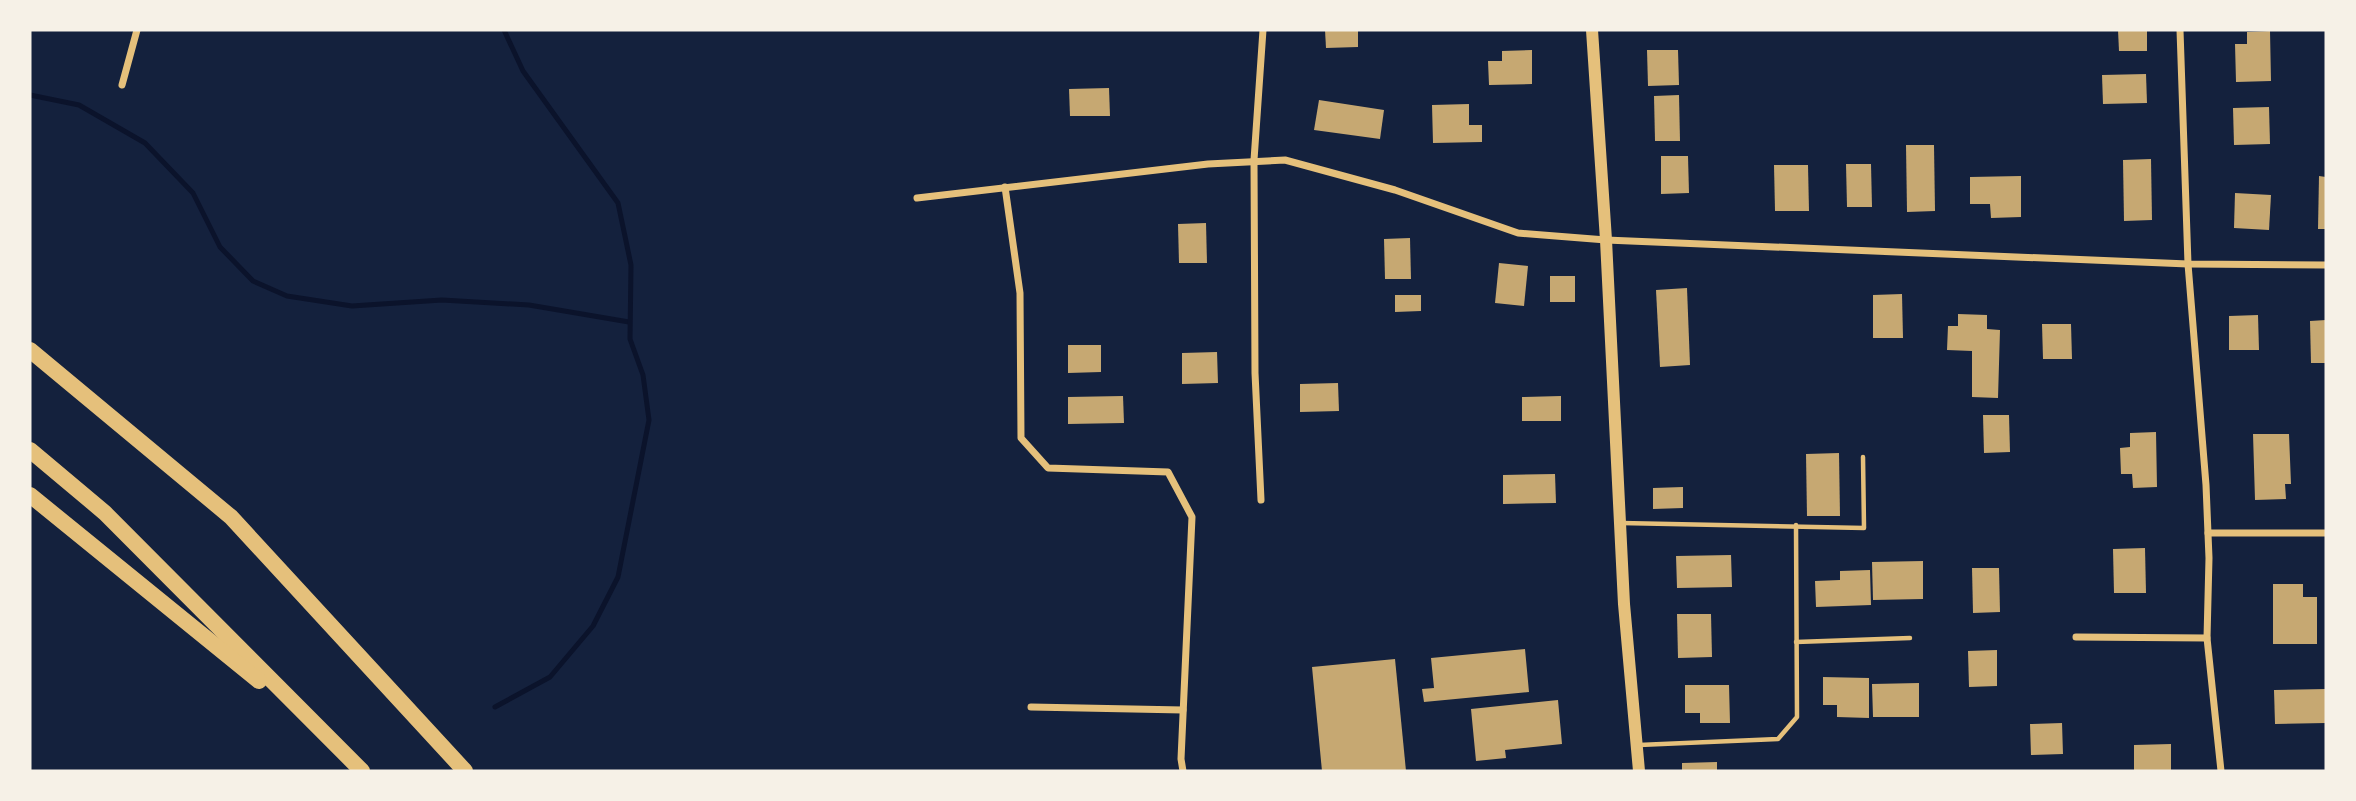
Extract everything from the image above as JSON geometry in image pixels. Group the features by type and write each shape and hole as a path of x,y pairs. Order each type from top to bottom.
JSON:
{"highway":[{"path":"30,350 231,517 465,771"},
{"path":"30,450 104,513 362,771"},
{"path":"30,495 324,734"}],"main road":[{"path":"1592,30 1634,745 1639,771"}],"street":[{"path":"122,85 137,30"},
{"path":"1261,500 1255,373 1254,160 1263,30"},
{"path":"2180,30 2188,264 2208,533 2207,638 2221,771"},
{"path":"918,198 1254,160 1284,160 1371,183 1518,233 1606,240 2188,264 2326,264"},
{"path":"1005,187 1020,293 1021,438 1048,468 1168,472 1192,517 1183,710 1183,771"},
{"path":"2208,533 2326,533"},
{"path":"2076,637 2207,638"},
{"path":"1031,707 1183,710"}],"lane":[{"path":"1621,523 1864,528 1863,457"},
{"path":"1634,745 1778,739 1797,717 1796,525"},
{"path":"1796,642 1910,638"}],"building":[{"path":"1325,30 1358,30 1358,47 1326,48"},
{"path":"2118,30 2147,30 2147,51 2119,51"},
{"path":"2270,31 2271,81 2236,82 2235,44 2247,44 2247,32"},
{"path":"1532,50 1532,84 1489,85 1488,61 1502,61 1502,51"},
{"path":"1647,50 1678,50 1679,85 1648,86"},
{"path":"2146,74 2147,103 2103,104 2102,75"},
{"path":"1109,88 1110,116 1070,116 1069,89"},
{"path":"1679,95 1680,141 1655,141 1654,96"},
{"path":"1319,100 1384,110 1380,139 1314,130"},
{"path":"1469,104 1469,125 1482,125 1482,142 1433,143 1432,105"},
{"path":"2269,107 2270,144 2234,145 2233,108"},
{"path":"1906,145 1934,145 1935,211 1907,212"},
{"path":"1661,156 1688,156 1689,193 1661,194"},
{"path":"2151,159 2152,220 2124,221 2123,160"},
{"path":"1846,164 1871,164 1872,207 1847,207"},
{"path":"1774,165 1808,165 1809,211 1775,211"},
{"path":"2021,176 2021,217 1991,218 1990,204 1970,204 1970,177"},
{"path":"2319,176 2326,177 2326,229 2318,229"},
{"path":"2235,193 2271,195 2269,230 2234,228"},
{"path":"1206,223 1207,263 1179,263 1178,224"},
{"path":"1410,238 1411,279 1385,279 1384,239"},
{"path":"1499,263 1528,266 1524,306 1495,303"},
{"path":"1550,276 1575,276 1575,302 1550,302"},
{"path":"1687,288 1690,365 1660,367 1656,290"},
{"path":"1902,294 1903,338 1873,338 1873,295"},
{"path":"1395,295 1421,295 1421,311 1395,312"},
{"path":"1958,314 1987,315 1987,329 2000,330 1998,398 1972,397 1972,351 1947,350 1948,326 1958,326"},
{"path":"2258,315 2259,350 2229,350 2229,316"},
{"path":"2326,320 2326,363 2311,363 2310,321"},
{"path":"2042,324 2071,324 2072,359 2043,359"},
{"path":"1068,345 1101,345 1101,372 1068,373"},
{"path":"1217,352 1218,383 1182,384 1182,353"},
{"path":"1338,383 1339,411 1300,412 1300,384"},
{"path":"1123,396 1124,423 1068,424 1068,397"},
{"path":"1561,396 1561,421 1522,421 1522,397"},
{"path":"1983,415 2009,415 2010,452 1984,453"},
{"path":"2156,432 2157,487 2133,488 2132,474 2121,474 2120,448 2130,447 2130,433"},
{"path":"2253,434 2289,434 2291,484 2285,484 2286,499 2255,500"},
{"path":"1839,453 1840,516 1807,516 1806,454"},
{"path":"1555,474 1556,503 1503,504 1503,475"},
{"path":"1683,487 1683,508 1653,509 1653,488"},
{"path":"2145,548 2146,593 2114,593 2113,549"},
{"path":"1731,555 1732,587 1677,588 1676,556"},
{"path":"1923,561 1923,599 1873,600 1872,562"},
{"path":"1972,568 1999,568 2000,612 1973,613"},
{"path":"1870,570 1871,605 1816,607 1815,581 1840,580 1840,571"},
{"path":"2273,584 2303,584 2303,597 2317,597 2317,644 2273,644"},
{"path":"1677,614 1711,614 1712,657 1678,658"},
{"path":"1525,649 1529,692 1424,702 1422,689 1434,688 1431,658"},
{"path":"1997,650 1997,686 1969,687 1968,651"},
{"path":"1395,659 1406,771 1322,771 1312,667"},
{"path":"1823,677 1869,678 1869,718 1837,717 1837,705 1823,705"},
{"path":"1919,683 1919,717 1873,717 1872,684"},
{"path":"1685,685 1729,685 1730,723 1700,723 1700,713 1685,713"},
{"path":"2326,689 2326,723 2275,724 2274,690"},
{"path":"1558,700 1562,744 1505,750 1506,758 1476,761 1471,709"},
{"path":"2062,723 2063,754 2031,755 2030,724"},
{"path":"2171,744 2171,771 2134,771 2134,745"},
{"path":"1717,762 1717,771 1682,771 1682,763"}],"waterway":[{"path":"495,707 550,677 593,626 618,577 649,420 643,375 630,339 631,265 618,203 523,71 504,30"},
{"path":"30,95 79,105 145,143 193,193 220,247 253,281 287,296 352,306 442,300 529,305 629,322"}]}
